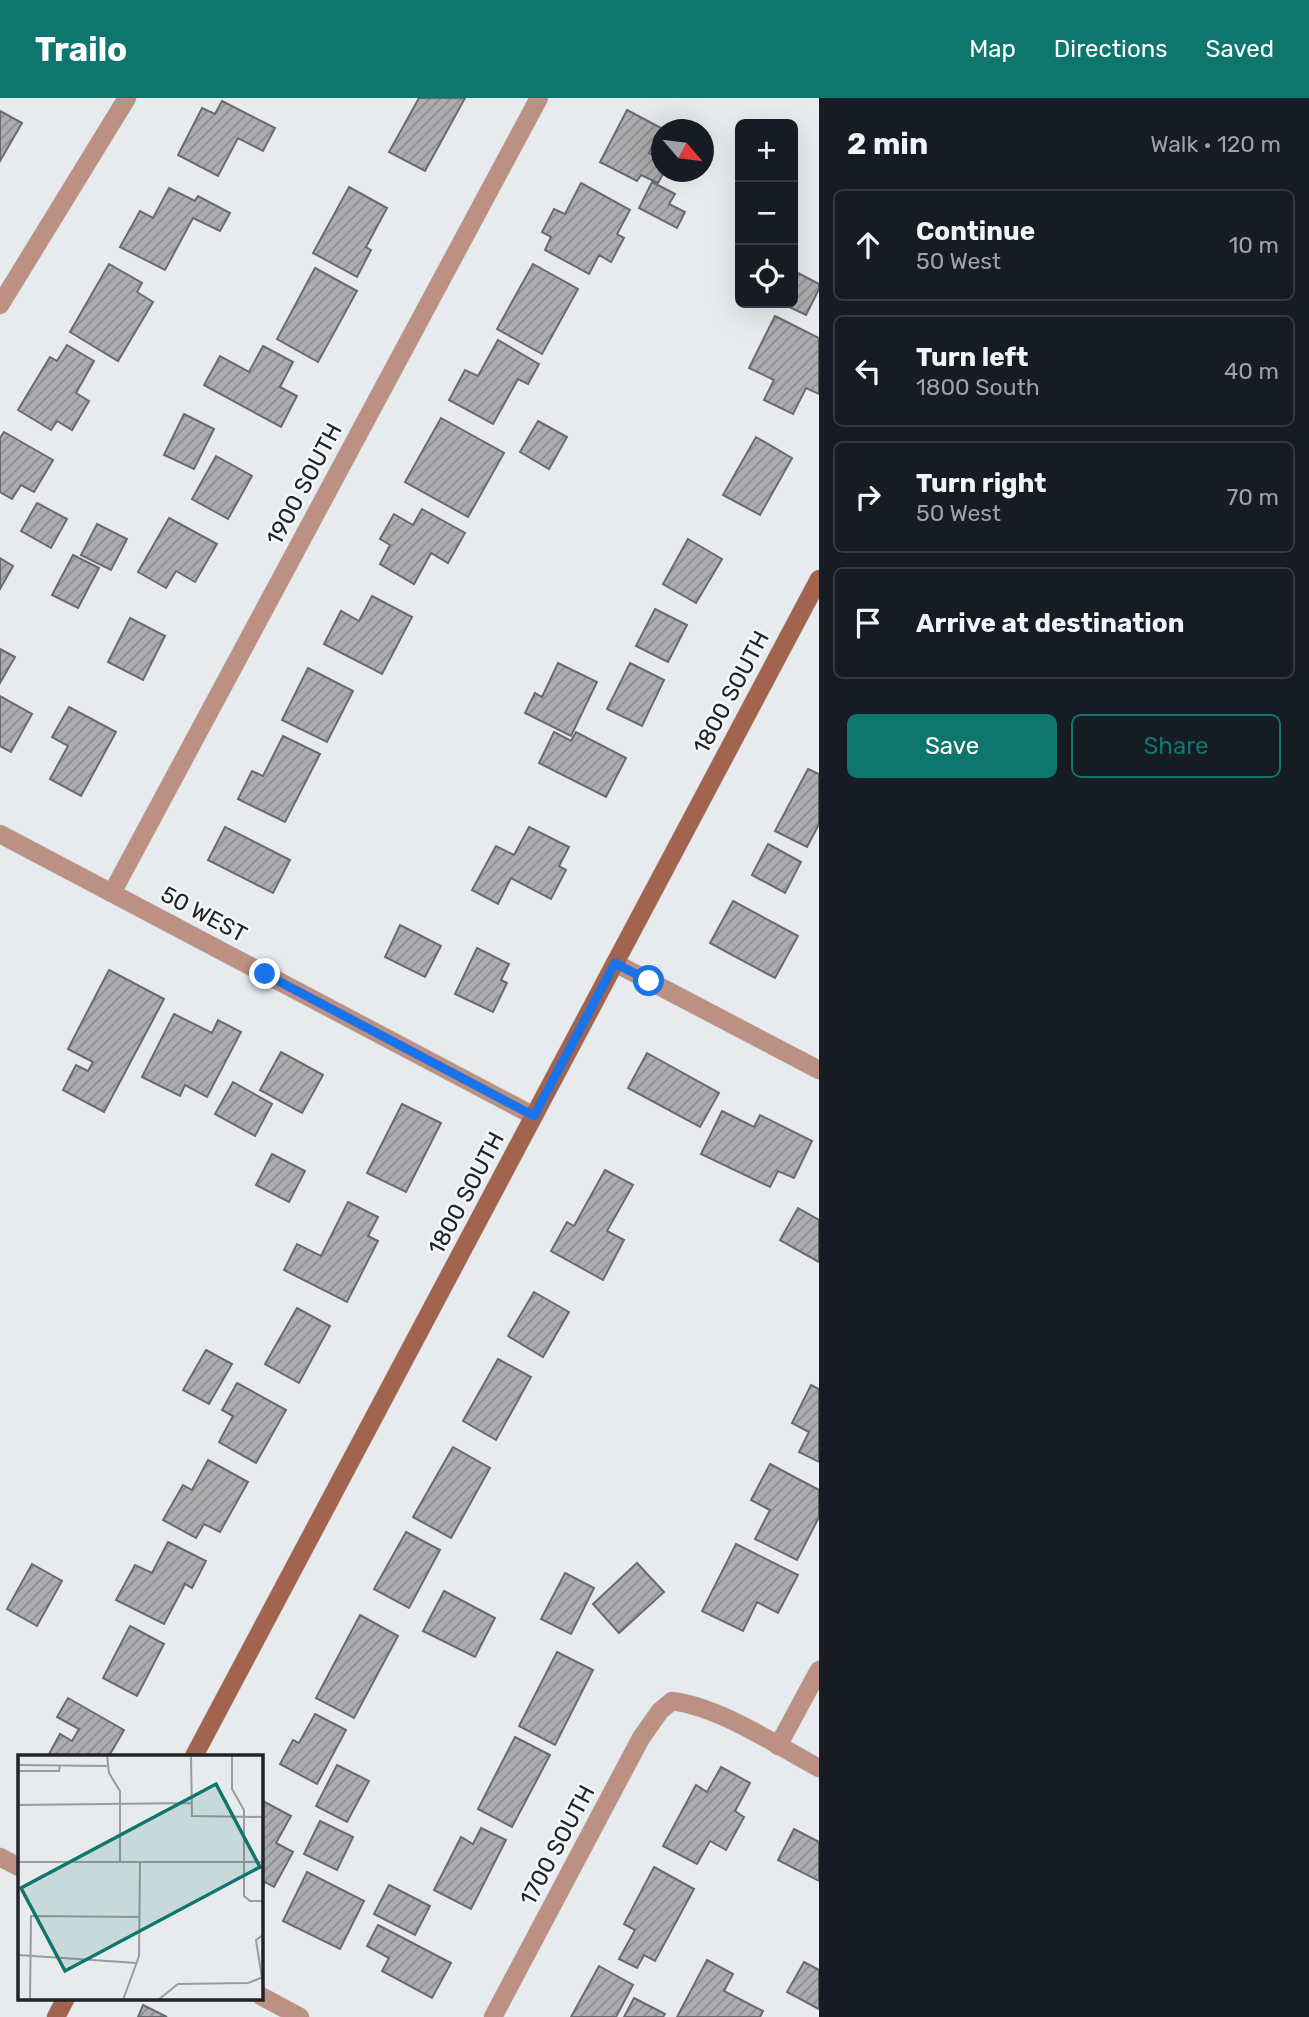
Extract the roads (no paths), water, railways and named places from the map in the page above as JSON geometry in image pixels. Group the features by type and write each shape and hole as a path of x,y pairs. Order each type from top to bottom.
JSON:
{"street":[{"path":"0,305 127,98"},
{"name":"1900 SOUTH","path":"113,893 539,98"},
{"name":"1800 SOUTH","path":"195,1755 819,579"},
{"name":"50 WEST","path":"0,834 534,1116"},
{"path":"615,963 819,1070"},
{"path":"819,1670 778,1746 819,1768"},
{"name":"1700 SOUTH","path":"493,2017 641,1738 660,1711 672,1701 701,1707 778,1746"},
{"path":"0,1857 18,1866"},
{"path":"262,1997 300,2017"},
{"path":"56,2017 65,2000"}]}
